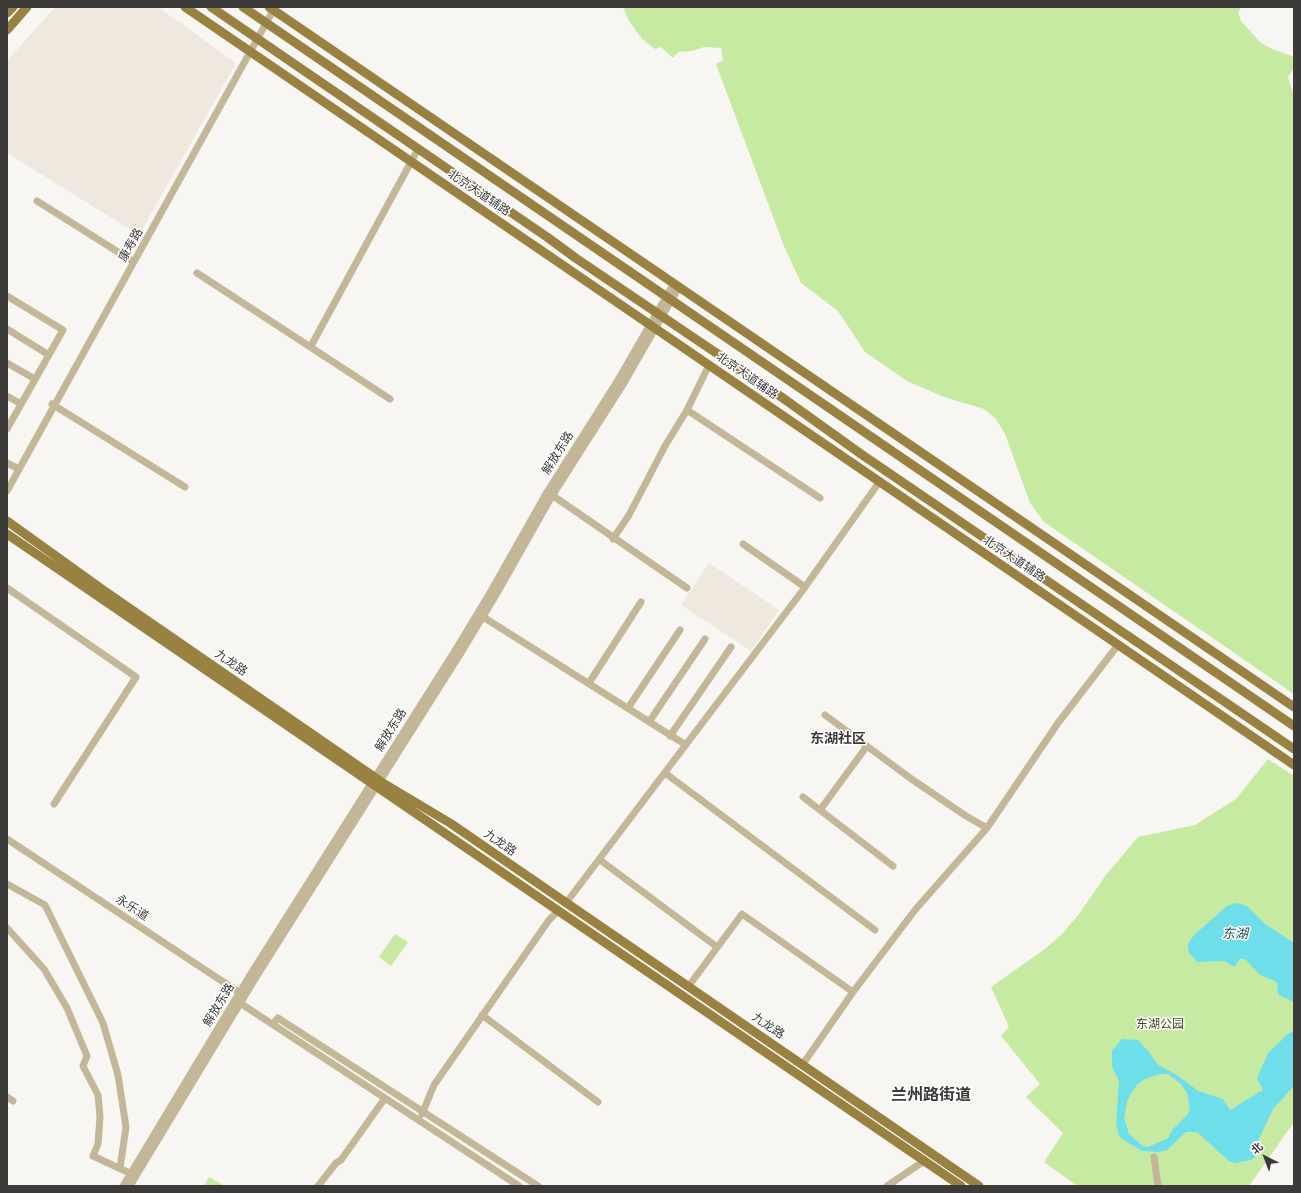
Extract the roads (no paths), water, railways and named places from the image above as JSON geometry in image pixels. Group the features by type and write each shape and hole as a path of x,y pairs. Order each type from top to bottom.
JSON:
{"main road":[{"path":"7,13 13,7"},
{"path":"7,30 28,7"},
{"name":"北京大道辅路","path":"185,7 1294,765"},
{"path":"211,7 1294,749"},
{"path":"243,7 1294,726"},
{"path":"272,8 1294,708"},
{"name":"九龙路","path":"7,521 102,590 558,911 961,1186"},
{"name":"九龙路","path":"7,534 375,782 450,823 979,1186"}],"street":[{"name":"康寿路","path":"7,491 18,468 272,8"},
{"path":"311,346 418,149"},
{"path":"37,201 132,261"},
{"path":"196,273 311,346 390,399"},
{"name":"解放东路","path":"122,1186 133,1174 241,997 480,615 549,494 676,285"},
{"path":"7,296 63,330 7,428"},
{"path":"7,329 49,355"},
{"path":"7,363 35,379"},
{"path":"613,539 687,410 709,364"},
{"path":"7,396 21,404"},
{"path":"53,405 185,487"},
{"path":"687,410 820,498"},
{"path":"7,463 18,468"},
{"name":"康寿路","path":"7,483 18,468"},
{"path":"566,903 805,587 880,482"},
{"path":"549,494 687,588"},
{"path":"743,544 805,587"},
{"path":"7,588 136,677 54,804"},
{"path":"589,683 641,602"},
{"path":"480,615 686,745"},
{"path":"628,708 680,630"},
{"path":"649,722 705,639"},
{"path":"803,1064 853,992 916,910 987,828 1058,723 1118,645"},
{"path":"670,736 731,647"},
{"path":"825,715 916,782 966,816 987,828"},
{"path":"820,810 867,746"},
{"path":"665,773 875,930"},
{"path":"803,797 892,866"},
{"name":"永乐道","path":"7,839 241,997"},
{"name":"永乐道","path":"7,844 241,997"},
{"path":"600,860 717,947"},
{"path":"7,884 45,905 102,1023 118,1075 126,1127 120,1168"},
{"path":"420,1120 434,1085 549,920 558,911"},
{"path":"688,987 742,914 853,992"},
{"path":"7,928 44,969 67,1008 87,1056 83,1066 98,1095 98,1144 93,1156 133,1174"},
{"path":"241,997 273,1024 519,1186"},
{"path":"482,1015 598,1102"},
{"path":"273,1024 278,1018 538,1186"},
{"path":"318,1186 336,1163 341,1160 385,1098"},
{"path":"1154,1157 1158,1186"},
{"path":"887,1186 924,1161"},
{"name":"解放东路","path":"130,1186 133,1174"}],"water":[{"name":"东湖","path":"1237,903 1247,906 1265,924 1294,943 1294,1002 1279,995 1277,990 1278,985 1275,981 1260,975 1245,959 1240,959 1234,967 1225,961 1197,962 1190,954 1188,944 1194,935 1227,906"},
{"path":"1294,1031 1294,1086 1273,1109 1258,1141 1255,1157 1251,1160 1235,1163 1229,1161 1197,1132 1186,1132 1167,1150 1158,1152 1142,1151 1122,1139 1119,1135 1116,1124 1119,1081 1112,1067 1112,1051 1122,1039 1138,1040 1158,1065 1177,1075 1198,1091 1223,1099 1230,1110 1263,1090 1257,1078 1268,1053 1288,1034","holes":["1160,1074 1168,1074 1181,1084 1187,1093 1190,1108 1188,1114 1173,1129 1168,1138 1148,1147 1143,1146 1129,1134 1124,1118 1127,1102 1131,1093 1138,1084 1145,1079"]}],"district":[{"name":"东湖社区","path":"838,739"},
{"name":"兰州路街道","path":"931,1095"}],"park label":[{"name":"东湖公园","path":"1160,1025"}]}
